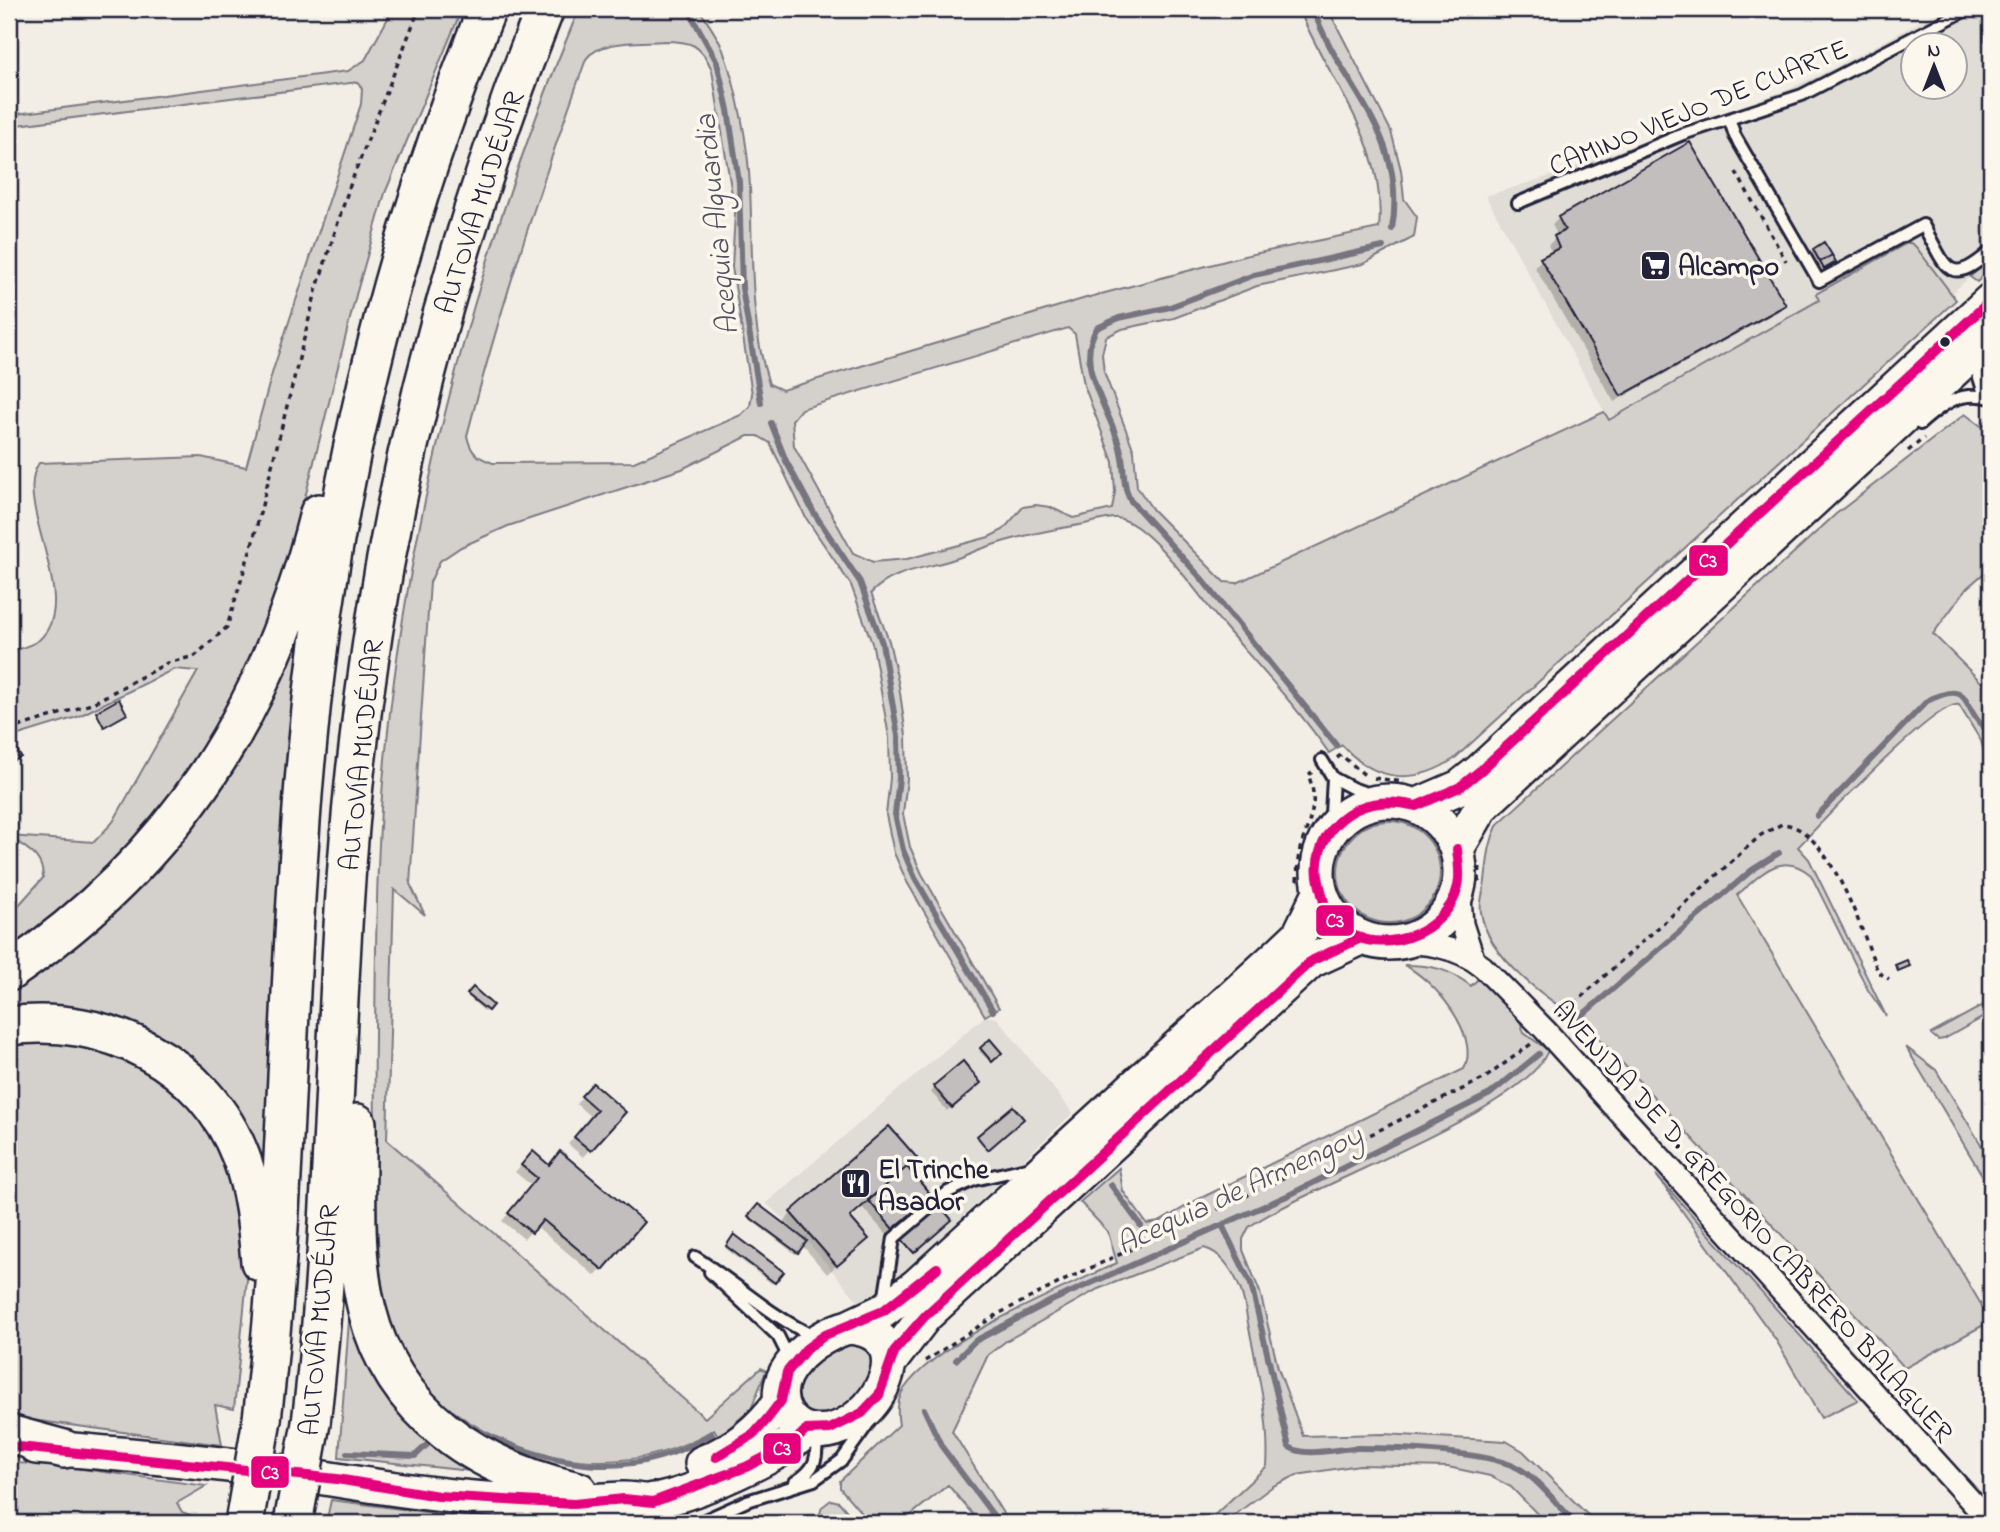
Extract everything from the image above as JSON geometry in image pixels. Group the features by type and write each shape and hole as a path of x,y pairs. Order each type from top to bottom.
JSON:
{"highway":[{"name":"AUTOVÍA MUDÉJAR","path":"244,1523 262,1419 274,1321 305,767 335,545 365,400 396,272 429,167 487,9"},
{"name":"AUTOVÍA MUDÉJAR","path":"293,1523 311,1423 328,1236 341,953 364,698 390,539 415,419 465,234 545,9"},
{"path":"810,1431 791,1420 781,1401 783,1379 792,1366 834,1333 883,1311 916,1286 1299,934 1310,917 1309,888 1330,832 1349,812 1375,802 1460,787 1991,300"},
{"path":"1457,849 1482,806 1987,342"},
{"path":"9,972 40,951 113,889 169,827 222,755 270,664 295,599 343,416 365,400"},
{"path":"337,1479 385,1479 517,1491 584,1507 653,1502 746,1467 793,1443 810,1431 829,1430 848,1422 885,1378 925,1316 1297,973 1322,953 1375,940 1416,938 1448,912 1459,886 1457,849 1437,819 1404,796"},
{"path":"1309,888 1331,915 1375,940"},
{"path":"341,953 356,977 360,1266 367,1309 380,1348 402,1385 448,1434 513,1473 584,1507 647,1481 718,1457 754,1434 781,1401"},
{"path":"9,1026 61,1024 118,1036 162,1059 192,1083 228,1129 241,1156 250,1184 260,1268 274,1321"},
{"path":"834,1333 859,1328 877,1336 883,1344 885,1378"},
{"path":"9,1434 64,1450"},
{"path":"9,1446 337,1479 384,1489 484,1500 553,1504 624,1499 653,1502"}],"street":[{"name":"AVENIDA DE D. GREGORIO CABRERO BALAGUER","path":"1459,886 1462,924 1473,958"},
{"name":"AVENIDA DE D. GREGORIO CABRERO BALAGUER","path":"1375,940 1440,946 1473,958 1545,1030 1991,1523"}],"lane":[{"name":"CAMINO VIEJO DE CUARTE","path":"1518,203 1683,134 1730,121 1822,86 1968,9"},
{"path":"1730,121 1735,136 1819,281 1923,225 1947,266 1954,271 1968,271 1991,251"},
{"path":"1913,429 1951,399 1968,395 1988,397 1978,374 1987,342"},
{"path":"1798,515 1884,452"},
{"path":"1324,762 1333,778 1330,832"},
{"path":"1333,778 1352,788 1404,796"},
{"path":"883,1311 894,1238 903,1230 948,1192 974,1180 1051,1163"},
{"path":"792,1366 778,1336 695,1257 732,1280 790,1325 834,1333"},
{"path":"698,1523 785,1488 814,1480 842,1460 868,1426 885,1378"},
{"path":"785,1488 805,1476 816,1462 810,1431"}],"path":[{"path":"9,730 79,708 167,663 195,656 227,627 232,618 316,291 362,151 419,9"},
{"path":"1736,172 1786,261"},
{"path":"1309,888 1301,846 1314,810 1313,790 1308,775 1324,762 1341,755 1364,775 1404,796"},
{"path":"885,1378 910,1372 998,1314 1071,1276 1246,1196 1485,1078 1512,1060 1761,835 1782,824 1800,829 1822,851 1878,972 1889,979"}],"shaded area":[{"path":"393,9 462,9 385,193 356,295 281,593 235,700 164,812 79,900 9,953 9,916 43,878 37,858 9,836 94,842 113,822 198,671 174,669 77,717 9,738 9,652 39,640 51,623 54,601 34,502 33,480 39,463 201,457 246,467 273,370 361,104 362,89 358,82 9,126 9,115 348,71 365,60"},
{"path":"579,9 699,9 721,45 738,100 749,170 753,286 758,336 769,384 782,390 1086,298 1244,256 1379,228 1379,197 1374,168 1365,141 1354,114 1299,9 1328,9 1391,131 1401,170 1404,199 1417,217 1414,237 1363,264 1257,286 1174,318 1122,329 1106,337 1102,354 1104,372 1134,451 1137,487 1153,510 1224,582 1237,583 1604,412 1609,420 1819,300 1816,294 1909,242 1916,247 1956,300 1454,759 1424,773 1395,776 1381,772 1354,757 1342,745 1329,753 1160,548 1145,533 1117,518 1008,540 903,573 881,584 871,593 889,641 899,686 906,735 907,779 903,814 910,847 922,874 999,1008 985,1016 907,882 894,853 886,815 890,778 889,737 873,646 851,585 806,518 770,443 758,436 748,436 682,469 508,526 461,547 440,561 430,582 410,884 425,915 394,889 387,1140 705,1418 761,1368 766,1371 751,1409 719,1437 714,1429 682,1445 649,1456 581,1460 548,1455 515,1445 483,1430 453,1411 448,1413 426,1389 401,1353 390,1325 380,1269 377,1230 376,927 383,777 399,648 414,555 457,368 512,184","holes":["664,41 688,43 699,49 712,70 735,213 732,267 752,394 750,406 741,415 634,462 487,461 473,451 467,436 522,246 586,59 592,53 611,45","1068,328 1075,334 1084,385 1113,462 1115,492 1112,509 1073,518 1050,507 1023,507 1003,530 989,537 907,559 873,562 853,553 794,446 792,420 801,409"]},
{"path":"1944,9 1991,9 1991,258 1951,294 1916,247 1908,242 1816,294 1819,300 1609,420 1486,196 1550,176 1789,89 1898,34 1898,102 1968,102 1968,32 1901,32"},
{"path":"1991,258 1991,269 1977,282 1970,277"},
{"path":"1965,414 1981,426 1991,415 1991,567 1967,588 1933,634 1982,683 1991,676 1991,755 1986,759 1981,741 1959,705 1947,708 1904,741 1798,847 1809,859 1886,1016 1868,990 1811,875 1790,864 1781,865 1763,873 1737,895 1991,1321 1905,1368 1588,1026 1540,992 1508,962 1486,929 1481,904 1490,845 1498,824 1836,514"},
{"path":"301,618 285,780 273,964 264,1189 221,1098 9,1014 9,984 92,923"},
{"path":"1389,821 1418,829 1432,843 1440,872 1432,901 1418,915 1389,923 1360,915 1346,901 1338,872 1346,843 1360,829"},
{"path":"1404,965 1440,969 1471,986 1478,979 1519,1018 1524,1033 1548,1050 1532,1073 1501,1097 1460,1121 1278,1210 1249,1227 1243,1239 1243,1250 1260,1292 1278,1368 1303,1436 1384,1434 1506,1441 1523,1451 1596,1523 1546,1523 1511,1487 1490,1476 1448,1467 1359,1465 1297,1475 1273,1486 1224,1523 1206,1523 1267,1466 1267,1432 1243,1296 1226,1263 1204,1248 1098,1289 1006,1341 988,1355 952,1431 1009,1523 980,1523 948,1485 901,1523 870,1523 840,1488 840,1481 899,1425 900,1397 921,1370 944,1352 1002,1317 1117,1263 1108,1232 1080,1202 1119,1168 1123,1191 1147,1224 1159,1222 1197,1200 1464,1069 1468,1055 1466,1041 1452,1010 1428,983"},
{"path":"1991,1001 1991,1013 1944,1039 1938,1040 1931,1034"},
{"path":"985,1016 997,1018 1073,1113 909,1267 907,1279 865,1304 859,1302 807,1241 766,1203"},
{"path":"32,1034 139,1060 201,1114 228,1163 245,1241 247,1279 234,1409 215,1405 222,1445 9,1417 9,1036"},
{"path":"1906,1047 1936,1070 1991,1161 1991,1190"},
{"path":"1656,1175 1858,1400 1821,1418 1776,1340"},
{"path":"351,1293 480,1472 339,1457"},
{"path":"856,1342 869,1351 873,1359 869,1379 854,1397 837,1410 829,1414 807,1413 799,1395 803,1376 825,1353"},
{"path":"9,1463 47,1464 206,1486 177,1503 182,1512 212,1523 9,1523"},
{"path":"331,1500 487,1520 494,1523 326,1523"},
{"path":"831,1500 839,1502 857,1523 817,1523 822,1507"}],"building":[{"path":"1690,142 1786,305 1621,396 1540,258 1559,248 1554,236 1565,230 1558,217"},
{"path":"1824,242 1832,255 1820,262 1813,249"},
{"path":"1832,255 1836,262 1824,269 1820,262"},
{"path":"119,699 127,714 104,727 96,712"},
{"path":"12,741 21,757 9,763 9,743"},
{"path":"1907,960 1910,966 1898,971 1895,965"},
{"path":"473,987 493,1005 488,1011 467,994"},
{"path":"990,1039 1002,1053 992,1062 980,1048"},
{"path":"963,1061 981,1083 952,1108 933,1086"},
{"path":"593,1083 626,1112 591,1151 574,1137 597,1110 581,1096"},
{"path":"1013,1106 1024,1119 988,1150 977,1136"},
{"name":"El Trinche Asador","path":"889,1126 917,1158 850,1217 869,1239 837,1266 790,1212"},
{"path":"533,1151 549,1165 560,1151 644,1222 603,1270 543,1220 532,1233 508,1213 537,1178 521,1165"},
{"path":"907,1167 932,1196 893,1229 868,1200"},
{"path":"932,1196 952,1220 914,1253 893,1229"},
{"path":"758,1204 807,1241 798,1253 748,1216"},
{"path":"734,1234 784,1272 775,1283 726,1246"}],"waterway":[{"name":"Acequia Alguardia","path":"688,9 717,62 728,110 739,182 742,288 761,403"},
{"path":"1313,9 1325,38 1382,139 1390,166 1394,196 1392,229"},
{"path":"1336,745 1201,578 1130,500 1117,437 1097,390 1089,358 1097,328 1119,318 1170,307 1254,275 1383,247"},
{"name":"Acequia Alguardia","path":"771,423 786,461 814,513 860,582 882,643 898,736 899,778 895,814 903,850 915,878 993,1011"},
{"name":"Acequia de Armengoy","path":"1817,816 1927,701 1943,694 1961,695 1981,724 1991,732"},
{"name":"Acequia de Armengoy","path":"1573,1023 1752,870 1779,853"},
{"name":"Acequia de Armengoy","path":"956,1360 975,1341 1051,1301 1289,1195 1490,1094 1539,1054"},
{"path":"1111,1185 1141,1226"},
{"path":"1222,1225 1251,1284 1289,1447 1304,1452 1358,1448 1417,1450 1463,1454 1503,1462 1525,1472 1576,1523"},
{"name":"Acequia de Armengoy","path":"924,1409 942,1447 999,1523"},
{"path":"468,1426 529,1452 560,1460 620,1465 650,1460 681,1450 712,1434"},
{"path":"347,1453 415,1456 431,1441"}],"transit line":[{"name":"C3","path":"1416,806 1460,787 1480,771 1991,300"},
{"name":"C3","path":"1416,806 1395,803 1364,806 1337,823 1327,836 1320,850 1318,874 1326,908 1339,926 1357,937 1377,941 1398,940 1418,933 1436,921 1450,905 1458,886 1457,849"},
{"name":"C3","path":"9,1446 337,1479 438,1496 574,1504 624,1499 653,1502 746,1467 793,1443 806,1430 830,1429 862,1413 879,1395 895,1350 925,1316 1311,961 1361,938"},
{"name":"C3","path":"716,1457 754,1434 768,1418 781,1401 787,1372 806,1349 825,1335 883,1311 937,1268"}],"place":[{"name":"Alcampo","path":"1655,265"},
{"name":"El Trinche Asador","path":"855,1184"}]}
